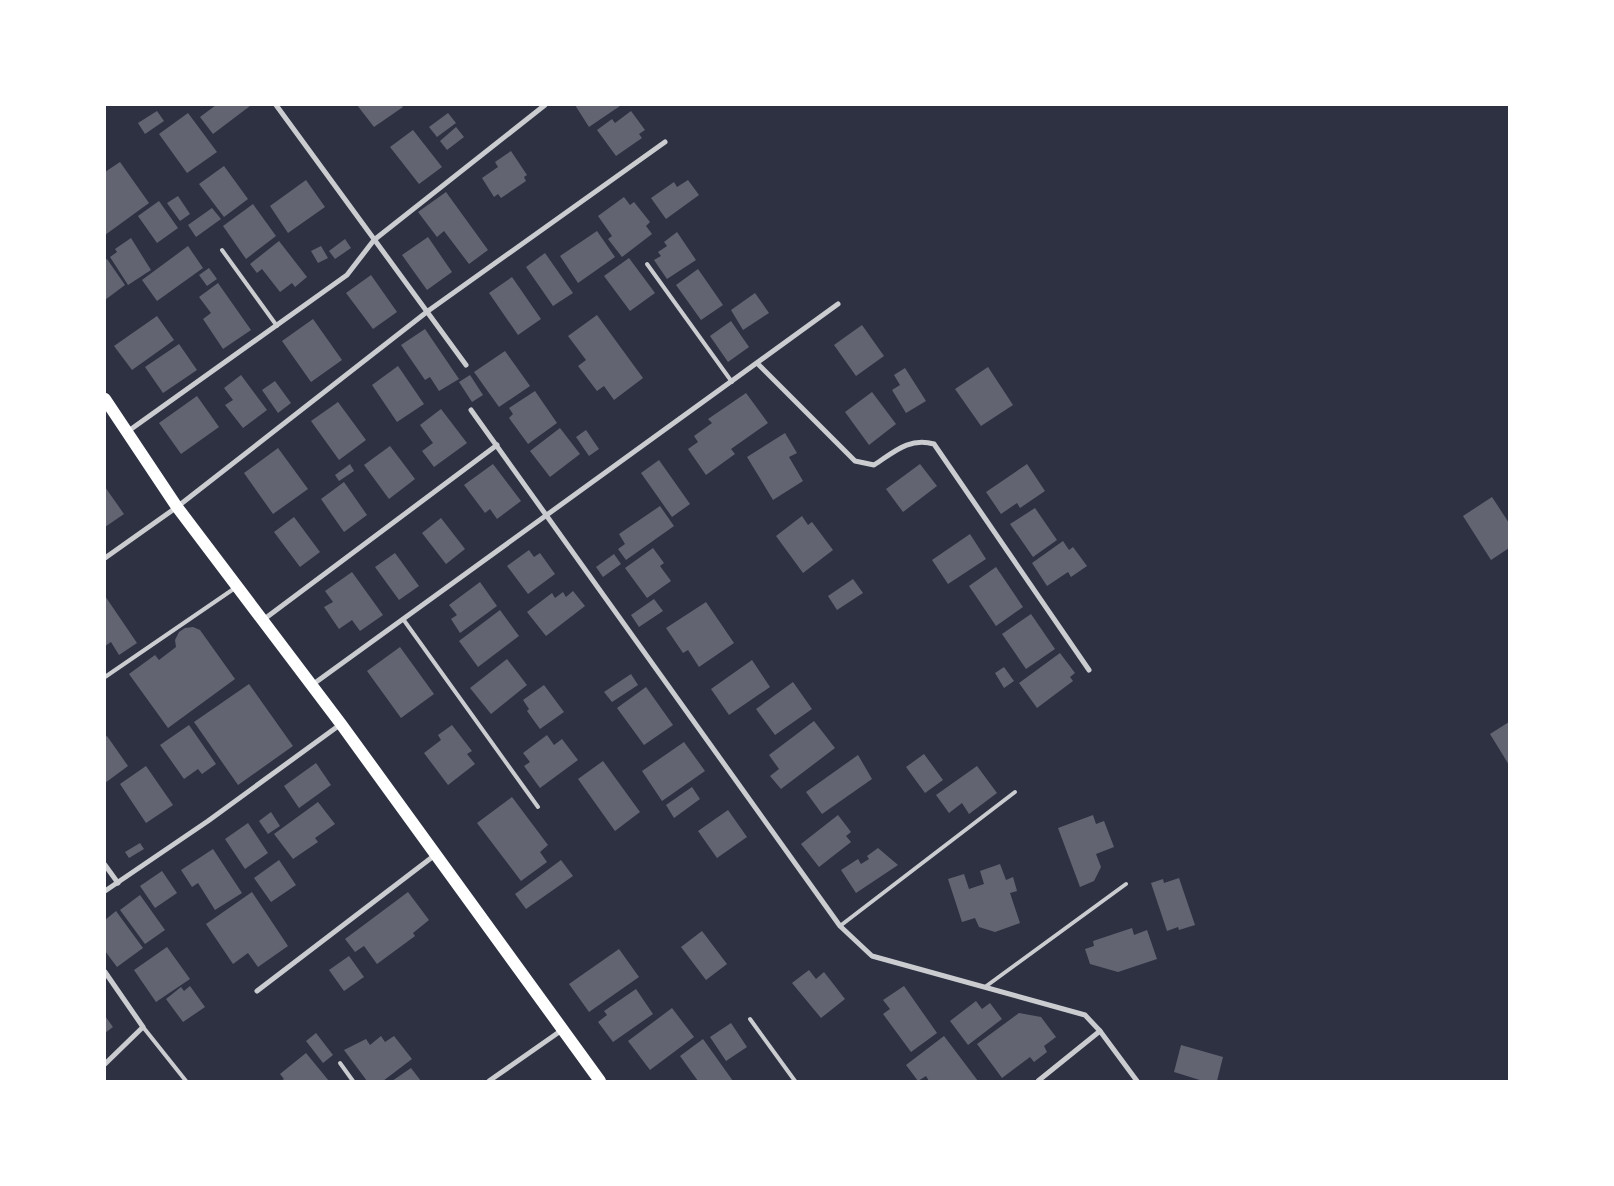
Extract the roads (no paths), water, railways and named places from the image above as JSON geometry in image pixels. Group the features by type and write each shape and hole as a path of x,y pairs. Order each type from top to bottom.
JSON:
{"main road":[{"path":"105,398 126,433 176,507 341,724 600,1081"}],"street":[{"path":"276,105 466,365"},
{"path":"126,433 347,275 374,240 545,105"},
{"path":"105,558 176,507 428,311 665,142"},
{"path":"311,686 758,364 838,304"},
{"path":"758,364 855,461 874,465 905,445 920,440 934,444 1089,670"},
{"path":"471,410 840,926 872,956 1085,1015 1100,1031 1137,1081"},
{"path":"262,621 497,445"},
{"path":"105,891 208,821 341,724"},
{"path":"257,991 435,855"},
{"path":"105,865 118,883"},
{"path":"105,972 143,1027 105,1064"},
{"path":"489,1081 562,1030"},
{"path":"1038,1081 1100,1031"}],"lane":[{"path":"222,250 277,326"},
{"path":"647,264 732,382"},
{"path":"105,676 237,587"},
{"path":"403,619 538,807"},
{"path":"840,926 1015,792"},
{"path":"985,987 1126,884"},
{"path":"750,1019 794,1081"},
{"path":"143,1027 186,1081"},
{"path":"340,1063 353,1081"}]}
